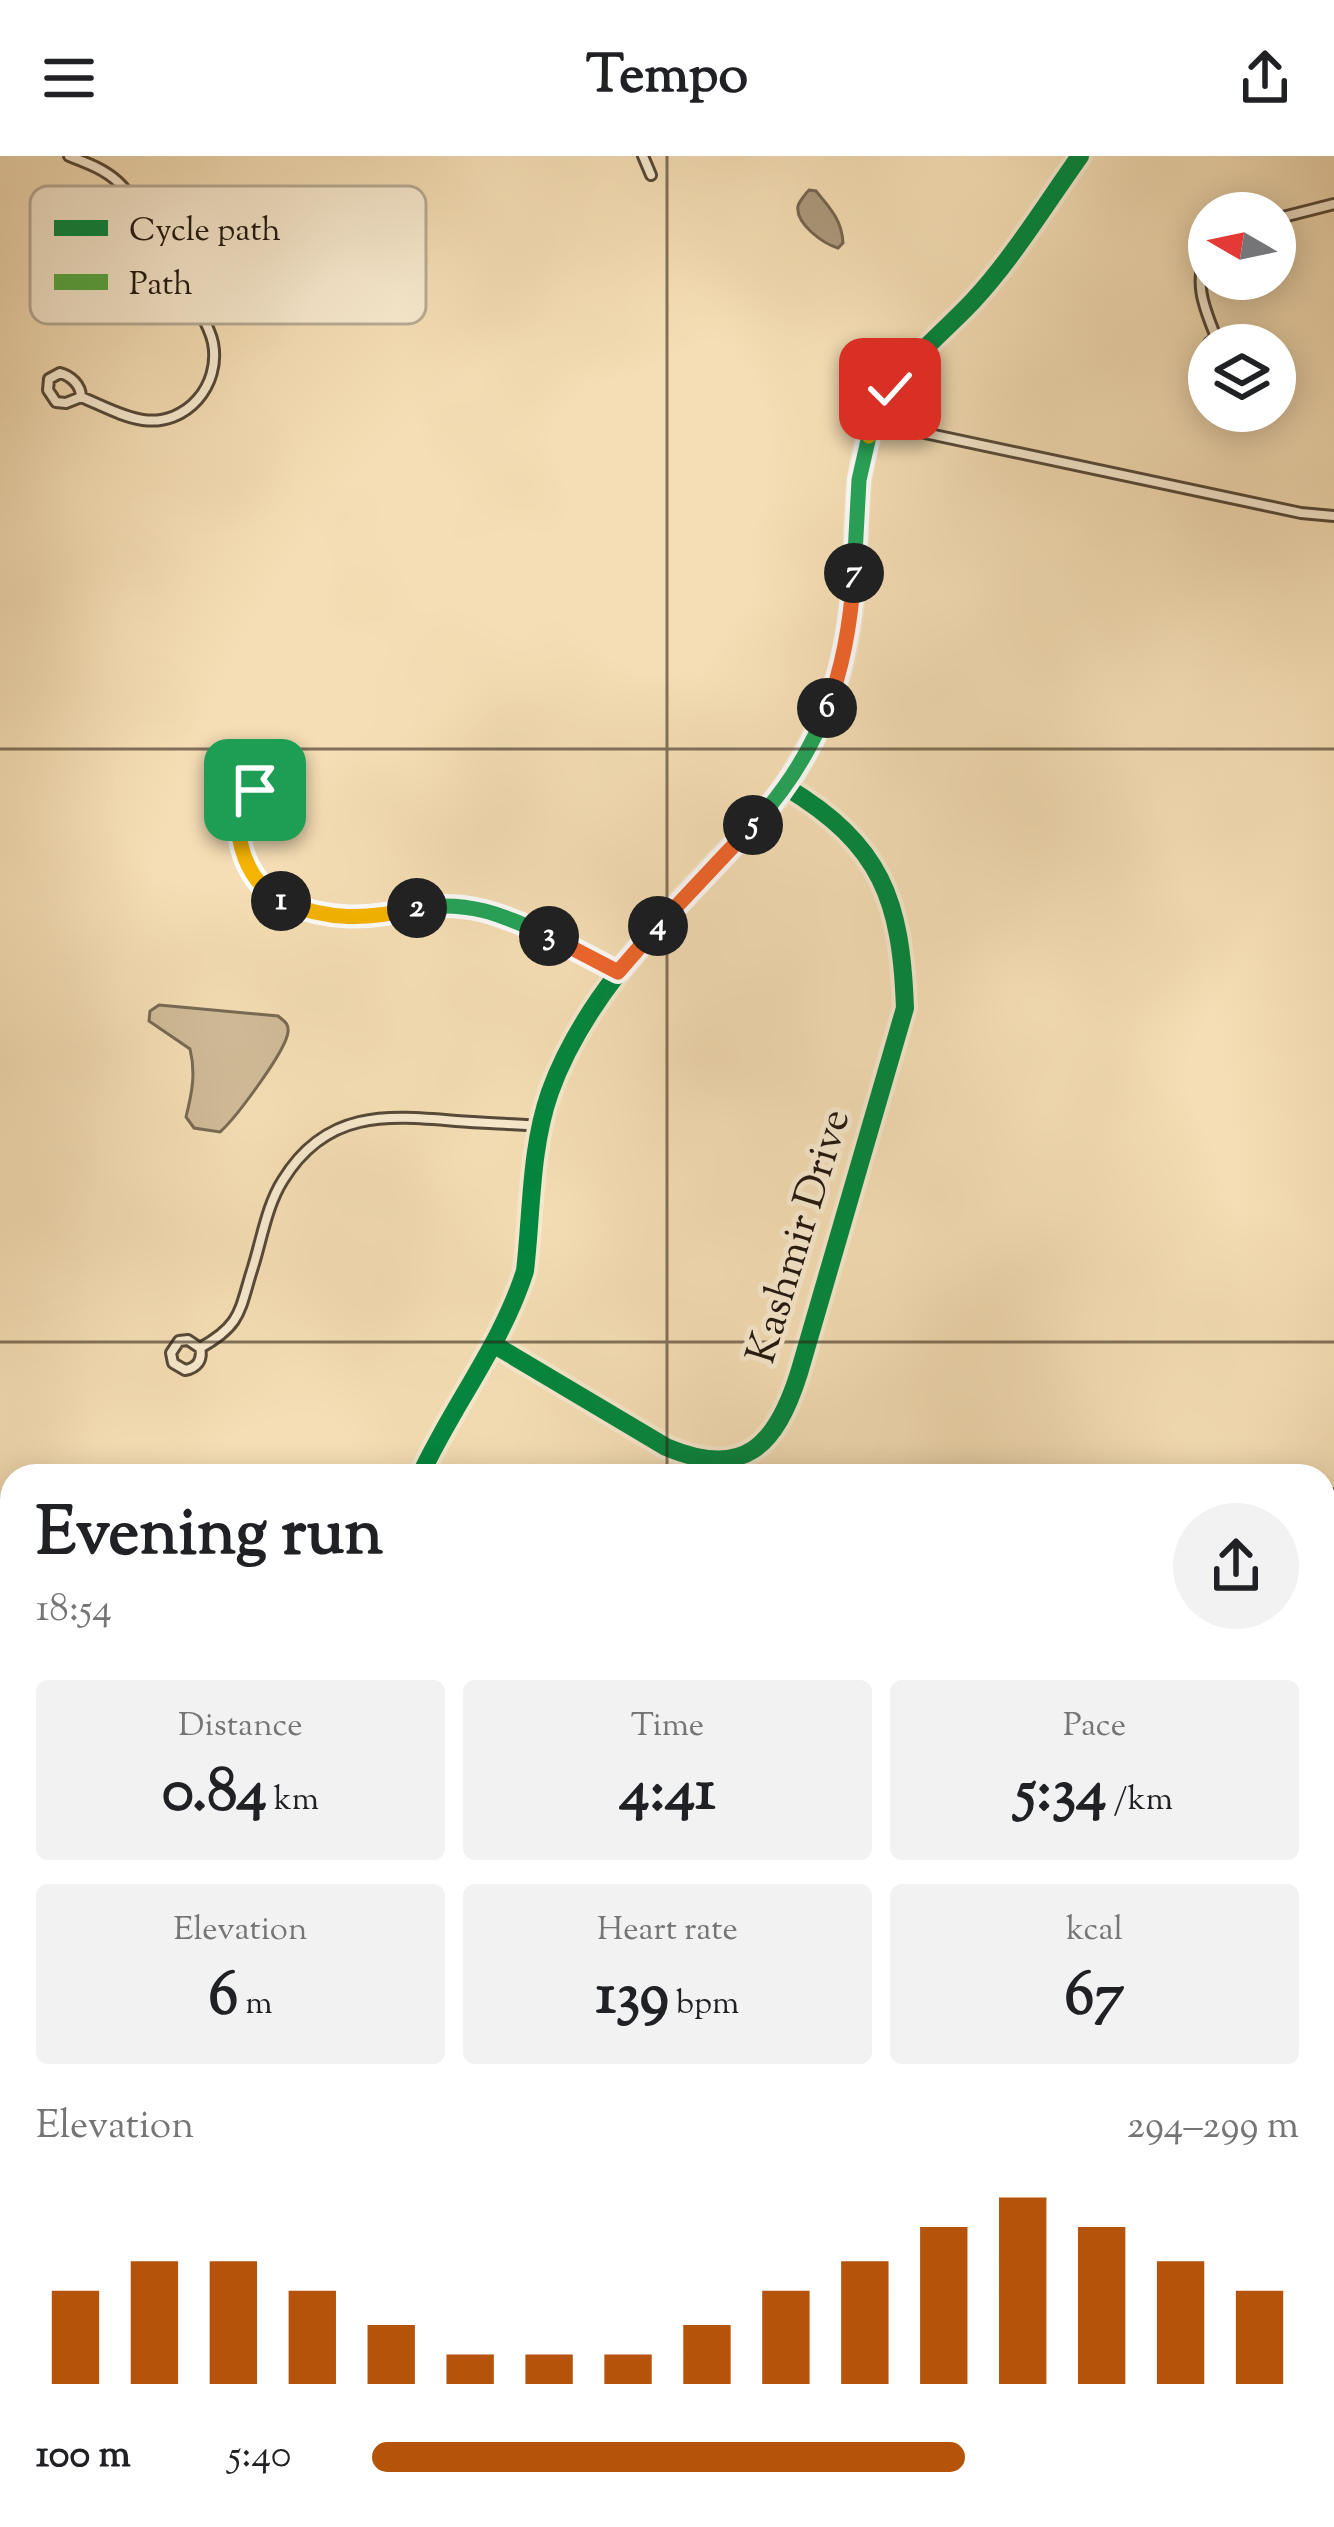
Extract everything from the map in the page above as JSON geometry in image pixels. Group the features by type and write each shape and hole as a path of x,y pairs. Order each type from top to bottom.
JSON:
{"street":[{"path":"69,156 104,171 120,186"},
{"path":"643,156 651,175"},
{"path":"426,1464 518,1293 525,1270 539,1126 571,1046 618,972 786,787 821,723 838,681 851,617 859,480 873,422 897,380 973,301 1080,156"},
{"path":"1296,213 1334,203"},
{"path":"82,397 68,376 60,373 49,379 48,390 56,402 82,397 129,416 160,420 176,415 206,391 215,362 205,324"},
{"path":"873,422 1301,513 1334,516"},
{"name":"Kashmir Drive","path":"494,1344 695,1460 716,1461 747,1453 779,1424 794,1389 905,1008 903,953 895,912 872,864 830,817 786,787"},
{"path":"238,820 264,813 266,800 260,792 241,794 237,804 238,820 242,853 266,891 285,903 360,918 466,905 508,917 618,972"},
{"path":"200,1348 230,1329 281,1182 326,1137 376,1117 539,1126"},
{"path":"188,1340 200,1348 201,1359 195,1367 185,1370 173,1363 171,1353 179,1341 188,1340"}],"shaded area":[{"path":"809,190 816,191 838,221 843,243 838,248 818,238 801,220 798,206"},
{"path":"159,1005 278,1016 287,1024 285,1041 270,1069 220,1132 194,1128 186,1117 193,1066 190,1049 149,1021 150,1011"}],"cycle path":[{"path":"426,1464 503,1324 525,1271 539,1136 550,1092 581,1026 623,967 782,791 827,710 849,626 858,490 874,419 905,370 1001,268 1080,156"},
{"path":"493,1344 666,1447 693,1456 716,1460 753,1450 779,1420 799,1373 905,1008 898,936 880,879 845,831 786,787"}],"route":[{"path":"255,790 245,791 238,799 239,841 252,873 276,898 305,910 349,917 466,905 508,917 618,972 777,799 821,723 838,681 851,617 862,460 873,422 890,389"}]}
